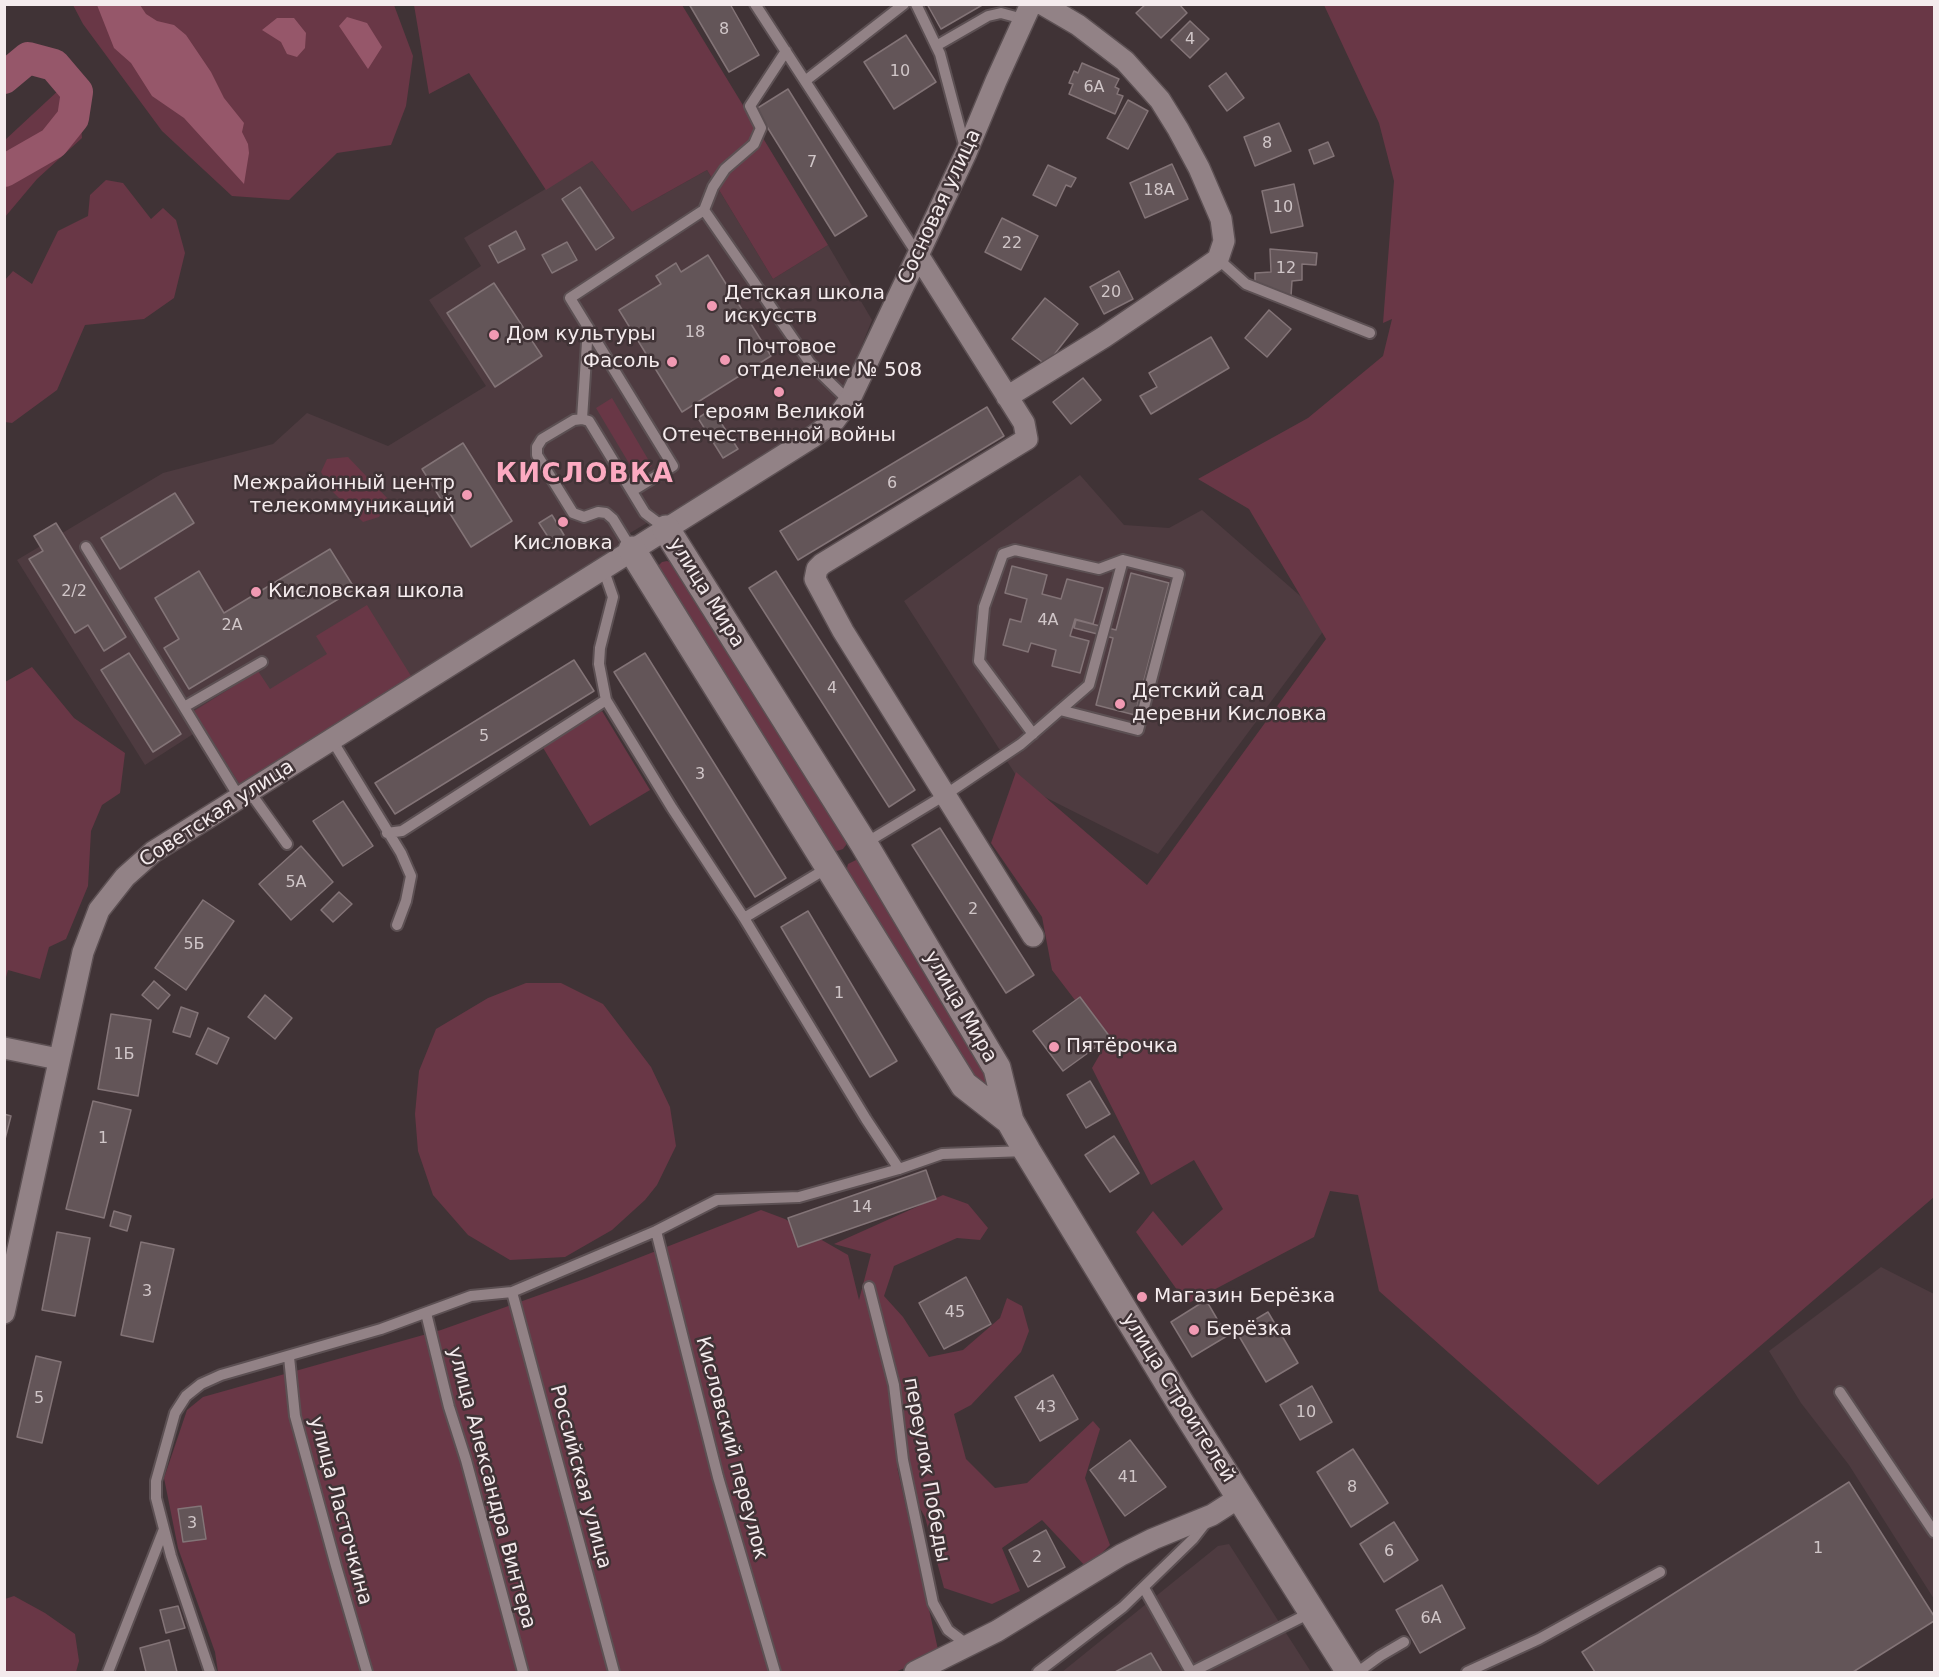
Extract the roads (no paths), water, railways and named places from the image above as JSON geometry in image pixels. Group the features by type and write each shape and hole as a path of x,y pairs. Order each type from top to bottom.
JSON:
{"street":[{"path":"1007,396 1104,337 1218,259 1224,241 1221,219 1199,168 1160,100 1125,62 1078,25 1042,4"},
{"name":"Сосновая улица","path":"666,529 814,436 835,420 849,401 966,153 1027,12"},
{"path":"918,255 1024,423 1027,439 822,564 815,573 817,585 843,631 1033,936"},
{"name":"Советская улица","path":"4,1313 83,952 99,910 125,877 153,852 666,529"},
{"name":"улица Мира","path":"666,529 864,844 996,1068 1010,1121"},
{"name":"улица Мира","path":"632,550 964,1085 1010,1121"},
{"path":"828,865 864,844"},
{"path":"4,1048 58,1059"},
{"name":"улица Строителей","path":"1010,1121 1181,1404 1350,1672"},
{"path":"915,1672 970,1647 1121,1555 1212,1515 1240,1497"}],"lane":[{"path":"755,4 918,255"},
{"path":"805,81 904,4"},
{"path":"916,4 940,54 966,153"},
{"path":"936,46 988,16 1027,12"},
{"path":"632,491 673,466 570,298 704,210 713,187 724,169 754,144 761,128 750,106 786,51"},
{"path":"704,210 810,363 849,401"},
{"path":"1218,259 1246,284 1370,333"},
{"path":"582,419 588,327"},
{"path":"632,550 613,519 606,513 598,512 584,517 573,513 537,455 537,447 542,439 574,420 582,419 591,424 648,517 666,529"},
{"path":"86,547 184,707 244,794 286,844"},
{"path":"1033,734 979,661 984,607 1003,554 1015,550 1099,569 1123,560 1179,574 1138,730 1060,710"},
{"path":"864,844 945,795 1021,744 1089,685 1123,560"},
{"path":"603,568 613,597 600,648 599,664 606,700 899,1169"},
{"path":"184,707 262,662"},
{"path":"387,833 402,831 606,700"},
{"path":"332,740 401,854 411,876 406,901 397,925"},
{"path":"744,918 824,870 828,865"},
{"path":"210,1672 171,1556 156,1498 156,1481 175,1413 186,1396 201,1384 426,1313 471,1296 512,1292 656,1231 717,1200 799,1197 899,1169 942,1154 1027,1151"},
{"name":"Кисловский переулок","path":"656,1231 718,1477 775,1672"},
{"name":"переулок Победы","path":"869,1287 894,1384 903,1460 933,1603 948,1630 970,1647"},
{"name":"Российская улица","path":"512,1292 614,1672"},
{"name":"улица Александра Винтера","path":"426,1313 449,1407 466,1460 523,1672"},
{"name":"улица Ласточкина","path":"289,1357 295,1416 367,1672"},
{"path":"1840,1392 1935,1532"},
{"path":"1038,1672 1124,1607 1193,1539 1212,1515"},
{"path":"108,1672 164,1529"},
{"path":"1467,1672 1539,1639 1660,1572"},
{"path":"1144,1588 1192,1672 1312,1612"},
{"path":"1358,1672 1404,1642"}],"waterway":[{"path":"4,78 28,58 54,65 77,92 73,118 53,143 4,171"}],"place":[{"name":"Детская школа искусств","path":"712,306"},
{"name":"Дом культуры","path":"494,335"},
{"name":"Почтовое отделение № 508","path":"725,360"},
{"name":"Фасоль","path":"672,362"},
{"name":"Героям Великой Отечественной войны","path":"779,392"},
{"name":"Межрайонный центр телекоммуникаций","path":"467,495"},
{"name":"Кисловка","path":"563,522"},
{"name":"Кисловская школа","path":"256,592"},
{"name":"Детский сад деревни Кисловка","path":"1120,704"},
{"name":"Пятёрочка","path":"1054,1047"},
{"name":"Магазин Берёзка","path":"1142,1297"},
{"name":"Берёзка","path":"1194,1330"}],"district":[{"name":"КИСЛОВКА","path":"585,475"}]}
